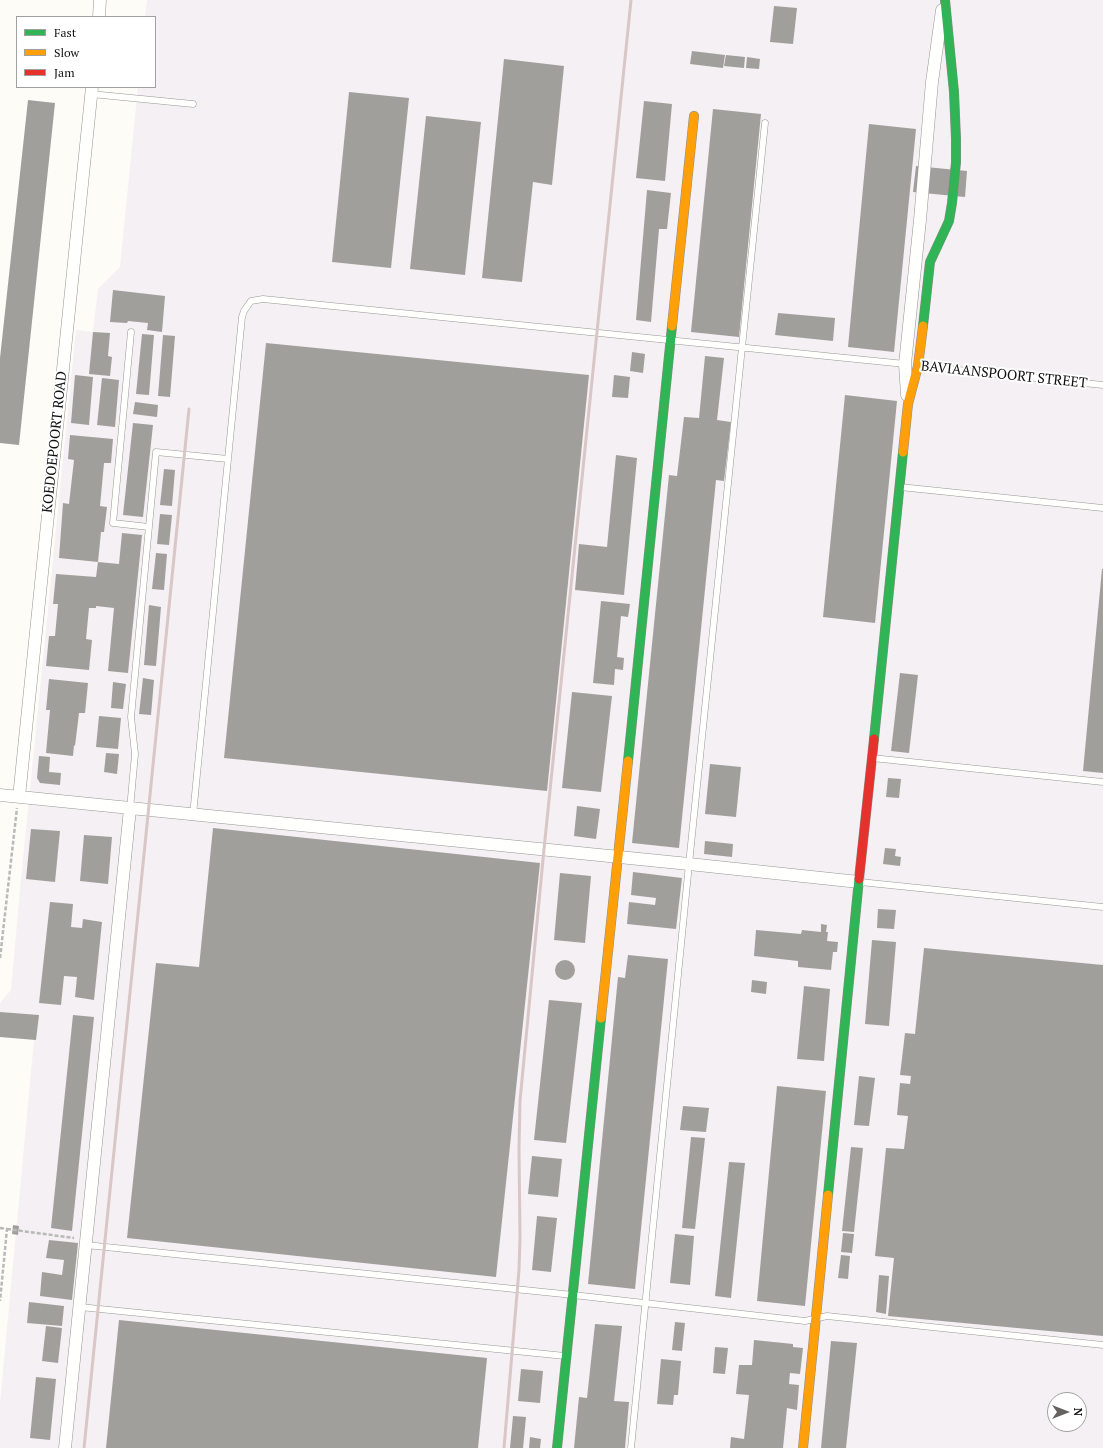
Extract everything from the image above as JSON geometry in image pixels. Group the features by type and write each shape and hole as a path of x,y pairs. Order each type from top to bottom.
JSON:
{"street":[{"path":"99,16 100,0"},
{"path":"908,404 905,364 920,220 932,82 944,0"},
{"path":"803,1448 871,758 908,404 918,366 930,262 933,252 949,223 957,162 957,132 944,0"},
{"name":"KOEDOEPOORT ROAD","path":"19,798 91,91"},
{"path":"557,1448 694,116"},
{"name":"BAVIAANSPOORT STREET","path":"905,364 918,366"},
{"path":"0,796 617,856 859,882"},
{"path":"65,1448 130,809"}],"lane":[{"path":"91,91 193,104"},
{"path":"631,1448 765,123"},
{"path":"194,815 242,317 247,305 255,299 905,364"},
{"path":"132,332 112,523 149,527"},
{"name":"BAVIAANSPOORT STREET","path":"918,366 1103,385"},
{"path":"130,809 136,754 131,717 156,452 228,459"},
{"path":"900,487 1103,508"},
{"path":"871,758 1103,782"},
{"path":"859,882 1103,907"},
{"path":"86,1242 805,1321 827,1316 1103,1345"},
{"path":"80,1307 566,1356"}],"path":[{"path":"0,958 19,798"},
{"path":"0,1228 86,1242"},
{"path":"0,1301 7,1229"}],"shaded area":[{"path":"147,0 1103,0 1103,1448 0,1448 0,1403 34,1040 0,1037 0,1003 11,990 76,330 93,332 98,289 120,267 138,88 156,88 156,16 145,16"}],"building":[{"path":"774,6 797,8 793,44 770,42"},
{"path":"692,51 725,55 723,68 690,64"},
{"path":"726,55 745,57 744,68 724,66"},
{"path":"747,57 760,59 759,69 746,68"},
{"path":"504,59 564,66 552,185 533,182 522,282 482,278"},
{"path":"349,92 409,98 391,268 332,262"},
{"path":"28,100 55,103 19,445 0,443 0,358"},
{"path":"644,101 672,104 665,181 636,178"},
{"path":"713,109 761,114 739,337 691,332"},
{"path":"426,116 481,122 465,275 410,269"},
{"path":"869,124 916,129 894,352 848,347"},
{"path":"916,166 967,171 965,197 913,192"},
{"path":"647,190 671,193 667,229 659,229 651,322 636,320"},
{"path":"113,290 165,296 162,332 147,330 148,323 128,321 127,323 110,322"},
{"path":"778,313 835,318 833,341 775,335"},
{"path":"93,332 110,333 108,356 112,357 110,376 89,374"},
{"path":"142,334 154,335 149,395 136,394"},
{"path":"163,335 175,336 170,397 158,396"},
{"path":"266,343 589,375 547,791 224,758"},
{"path":"632,352 645,354 643,373 630,371"},
{"path":"705,356 724,358 717,420 731,422 724,481 716,480 679,848 632,843 669,475 677,476 684,417 699,418"},
{"path":"75,375 93,377 89,425 71,423"},
{"path":"614,375 630,377 628,398 612,397"},
{"path":"102,378 119,380 115,427 97,425"},
{"path":"845,395 897,401 875,623 823,617"},
{"path":"135,402 158,405 157,417 133,414"},
{"path":"133,423 153,425 143,517 123,515"},
{"path":"70,435 113,439 111,463 104,463 100,506 107,507 104,532 101,532 98,562 59,558 63,503 69,504 74,460 68,459"},
{"path":"616,455 637,458 624,595 575,590 579,544 607,547"},
{"path":"164,469 175,470 172,506 160,505"},
{"path":"160,514 172,515 169,545 157,544"},
{"path":"122,533 142,535 128,673 108,671 114,608 96,606 96,608 89,608 86,639 92,640 89,670 46,666 49,636 55,636 58,604 53,604 56,574 96,577 98,562 119,564"},
{"path":"156,553 167,554 164,590 152,589"},
{"path":"1103,569 1103,773 1083,771"},
{"path":"601,601 630,604 628,617 621,616 617,657 624,658 623,670 615,669 614,685 593,683"},
{"path":"149,605 161,607 156,666 144,665"},
{"path":"900,673 918,675 909,753 891,751"},
{"path":"143,678 154,680 151,715 139,714"},
{"path":"49,679 88,683 85,713 79,713 73,756 46,753 50,710 46,710"},
{"path":"113,682 126,684 123,709 111,708"},
{"path":"572,692 612,696 601,792 562,788"},
{"path":"99,716 121,718 118,749 96,747"},
{"path":"106,753 119,754 117,774 104,772"},
{"path":"39,756 50,757 49,772 61,773 60,785 40,783 37,778"},
{"path":"710,764 741,767 736,817 705,814"},
{"path":"888,778 901,779 899,798 886,797"},
{"path":"577,806 600,809 596,839 574,836"},
{"path":"213,828 540,863 496,1277 127,1238 156,963 199,967"},
{"path":"31,829 60,831 55,882 26,879"},
{"path":"84,835 112,837 108,884 80,881"},
{"path":"705,841 733,844 732,857 704,854"},
{"path":"885,848 896,849 895,856 901,857 900,866 883,864"},
{"path":"633,872 682,878 676,929 627,924 629,902 655,905 656,898 631,895"},
{"path":"560,873 591,876 585,943 554,940"},
{"path":"50,902 73,904 71,927 82,928 83,919 102,922 94,1000 75,997 77,977 64,976 61,1005 39,1003"},
{"path":"878,909 896,910 894,929 877,928"},
{"path":"821,924 827,925 827,941 838,942 837,952 833,952 831,970 798,967 798,961 754,956 756,930 801,934 802,930 821,932"},
{"path":"872,940 896,942 889,1026 865,1024"},
{"path":"924,948 1103,965 1103,1336 888,1316 894,1258 875,1256 886,1148 904,1149 908,1116 897,1115 900,1083 910,1084 911,1076 900,1075 905,1033 915,1034"},
{"path":"628,955 668,959 635,1289 588,1284 618,977 625,978"},
{"path":"565,960 572,963 575,970 572,977 565,980 558,977 555,970 558,963"},
{"path":"752,980 767,982 766,994 751,992"},
{"path":"804,986 830,989 824,1061 797,1059"},
{"path":"549,1000 582,1003 566,1143 534,1140"},
{"path":"0,1012 39,1015 36,1040 0,1037"},
{"path":"73,1015 94,1017 72,1231 51,1228"},
{"path":"859,1076 875,1078 869,1126 854,1125"},
{"path":"777,1086 826,1091 805,1306 757,1301"},
{"path":"683,1106 709,1108 706,1132 680,1130"},
{"path":"691,1137 705,1138 695,1229 682,1228"},
{"path":"851,1147 863,1148 854,1232 842,1231"},
{"path":"532,1156 562,1159 558,1197 528,1194"},
{"path":"729,1162 745,1163 731,1298 715,1296"},
{"path":"537,1216 557,1218 551,1272 532,1270"},
{"path":"13,1225 19,1226 18,1235 12,1234"},
{"path":"843,1233 854,1234 852,1253 841,1252"},
{"path":"675,1234 694,1236 690,1285 670,1283"},
{"path":"49,1240 78,1243 72,1300 40,1296 42,1272 62,1275 64,1260 46,1258"},
{"path":"841,1255 850,1256 848,1279 838,1278"},
{"path":"879,1275 889,1276 886,1314 876,1312"},
{"path":"29,1302 64,1306 62,1326 27,1323"},
{"path":"119,1320 487,1358 478,1448 106,1448"},
{"path":"675,1322 685,1323 682,1351 672,1350"},
{"path":"595,1324 622,1326 614,1401 629,1402 625,1448 574,1448 579,1397 587,1398"},
{"path":"46,1326 62,1328 58,1363 42,1361"},
{"path":"754,1340 793,1344 793,1347 803,1348 800,1374 790,1373 789,1384 799,1385 797,1410 787,1408 783,1448 730,1448 731,1437 744,1439 749,1395 736,1394 739,1365 752,1365"},
{"path":"831,1341 857,1343 846,1448 821,1448"},
{"path":"715,1347 728,1348 725,1374 713,1373"},
{"path":"661,1359 681,1361 678,1395 674,1395 673,1405 657,1404"},
{"path":"521,1369 543,1371 540,1403 518,1401"},
{"path":"36,1377 56,1379 50,1440 30,1438"},
{"path":"513,1416 526,1417 523,1448 510,1448"},
{"path":"530,1437 541,1439 540,1448 529,1448"}],"railway":[{"path":"504,1448 519,1270 520,1101 544,849 631,0"},
{"path":"84,1448 189,409"}],"traffic: fast":[{"path":"923,326 930,262 949,221 956,162 954,92 945,0"},
{"path":"628,761 672,326"},
{"path":"874,739 903,452"},
{"path":"828,1195 859,879"},
{"path":"557,1448 601,1018"}],"traffic: slow":[{"path":"672,326 694,116"},
{"path":"903,452 908,404 918,366 923,326"},
{"path":"601,1018 628,761"},
{"path":"803,1448 828,1195"}],"traffic: jam":[{"path":"859,879 874,739"}]}
